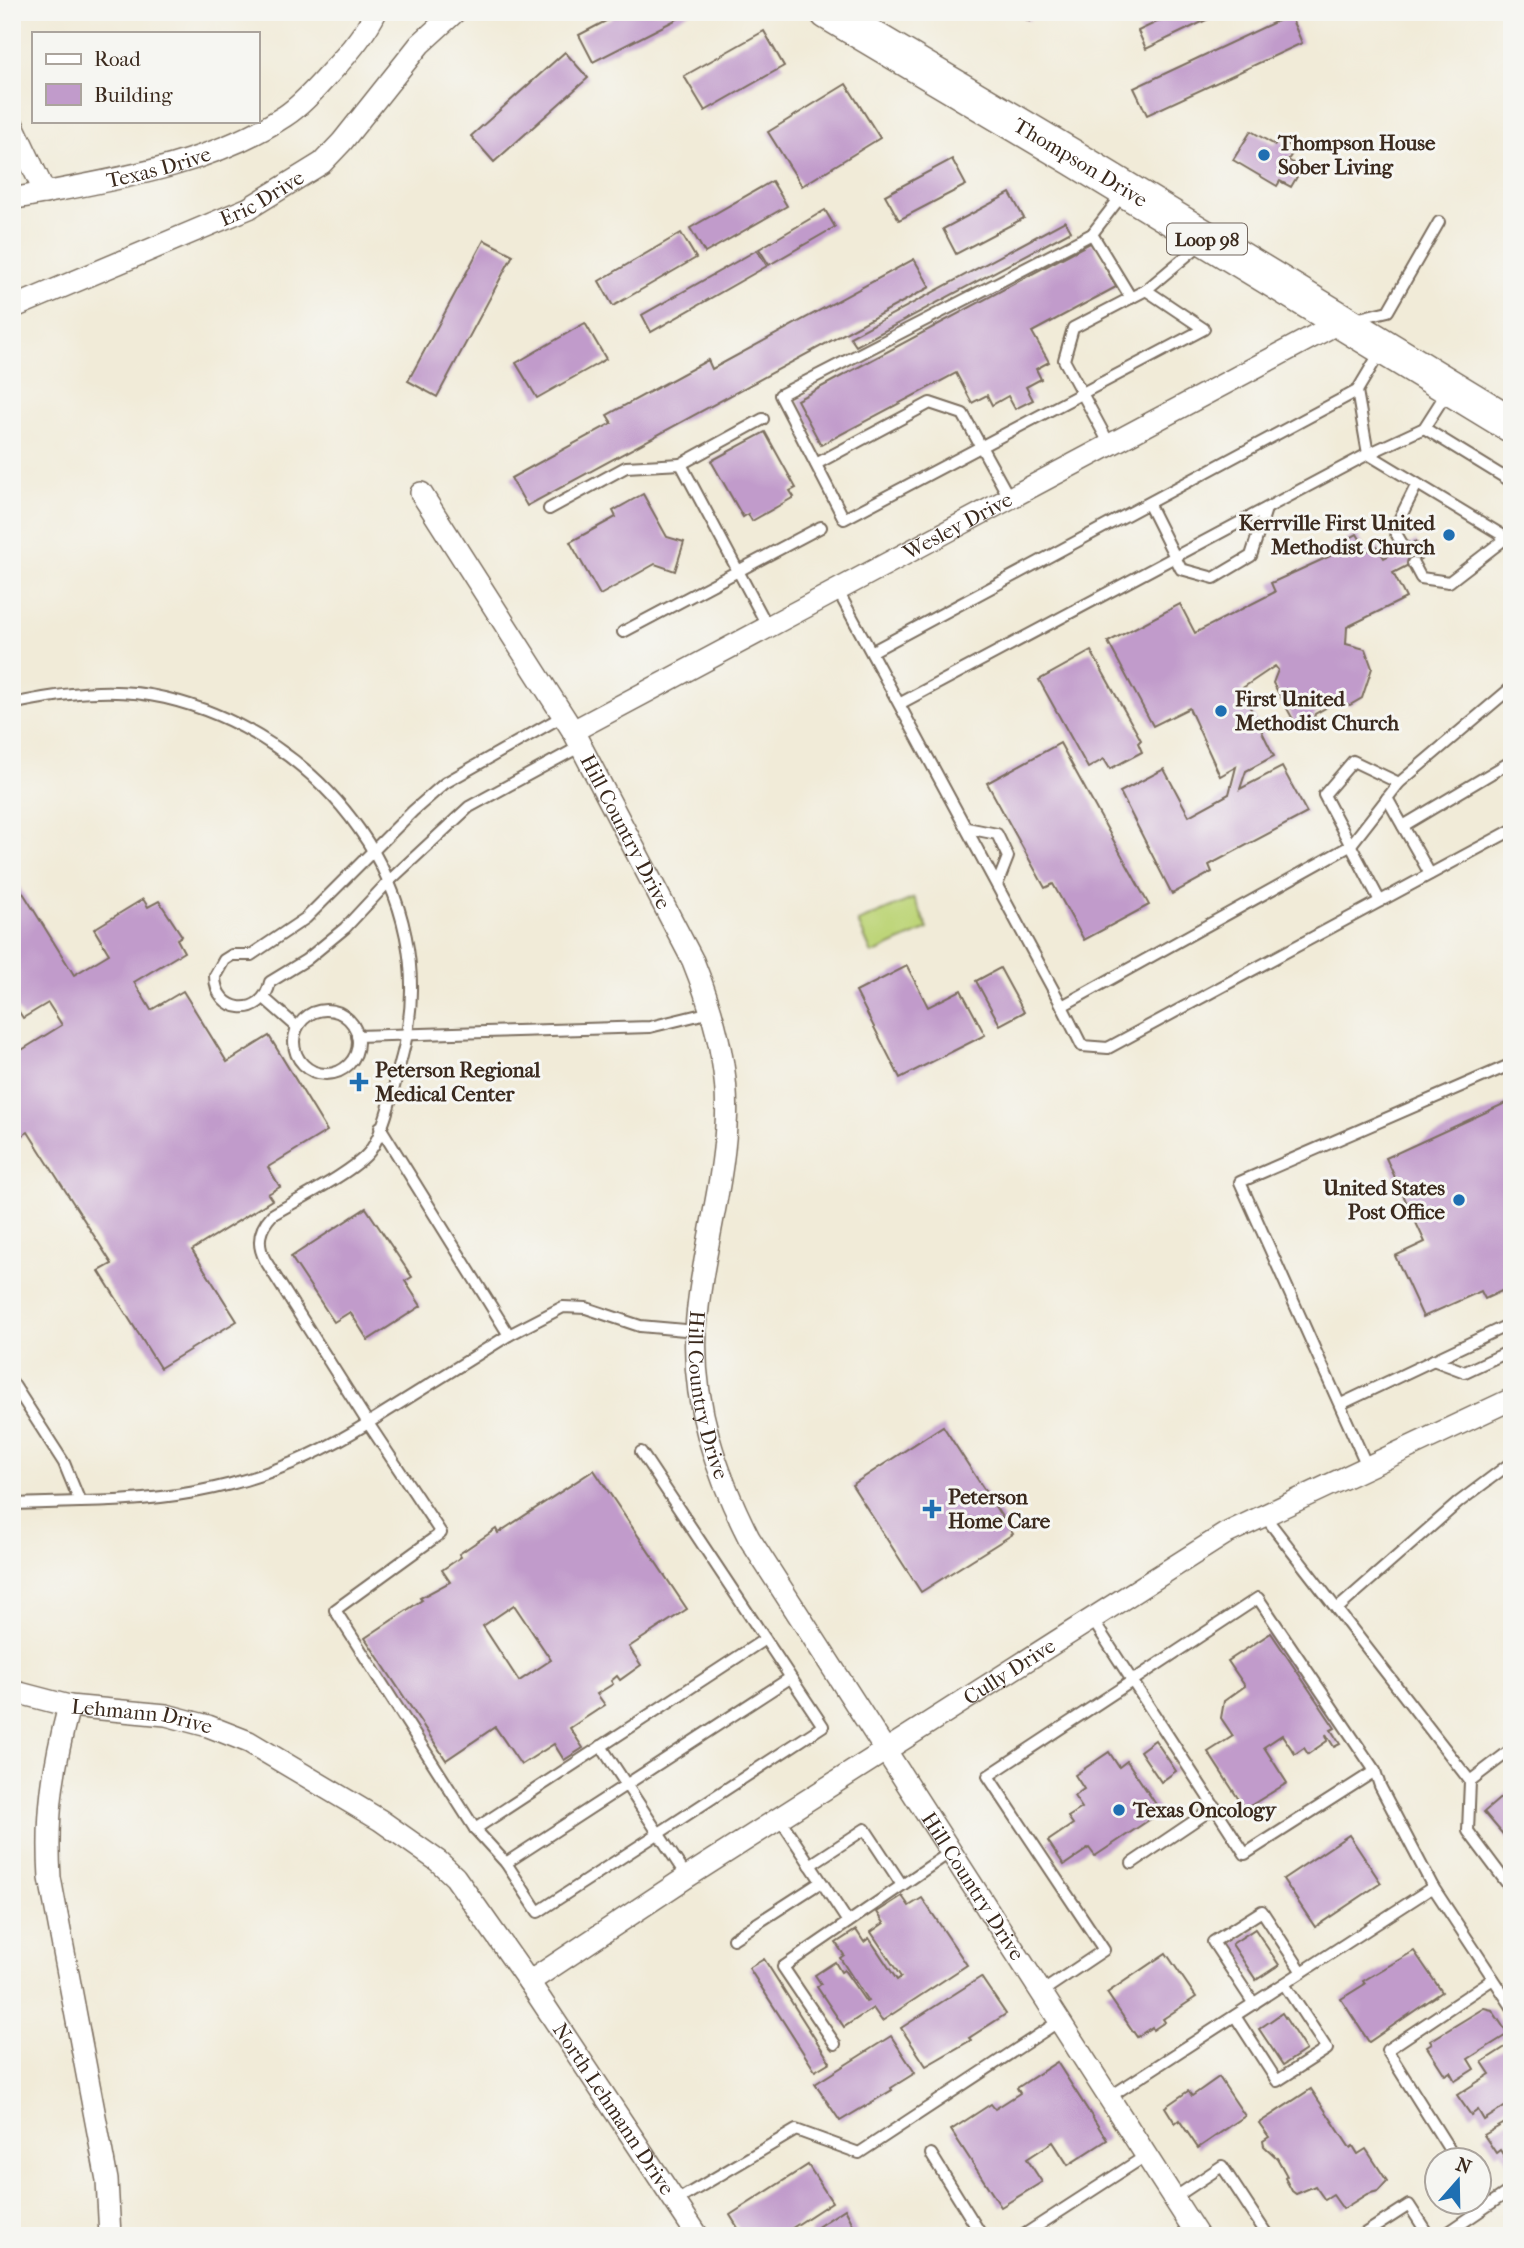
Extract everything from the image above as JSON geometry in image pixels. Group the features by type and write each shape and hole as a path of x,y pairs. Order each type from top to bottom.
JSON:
{"main road":[{"name":"Thompson Drive","path":"828,12 1512,425"}],"street":[{"name":"Texas Drive","path":"12,199 170,165 223,148 259,131 288,114 314,91 348,54 376,12"},
{"name":"Eric Drive","path":"12,308 248,208 322,163 420,44 455,12"},
{"path":"12,123 45,192"},
{"name":"Wesley Drive","path":"572,731 1342,321"},
{"name":"Hill Country Drive","path":"421,494 572,731 693,961 711,1012 723,1063 727,1124 696,1331 698,1392 706,1432 729,1499 748,1538 1111,2096 1198,2236"},
{"name":"Cully Drive","path":"529,1982 687,1877 1225,1534 1262,1514 1512,1399"},
{"path":"12,1691 69,1706"},
{"name":"Lehmann Drive","path":"110,2236 107,2180 50,1878 47,1836 49,1793 69,1706 166,1715 208,1726 248,1742 309,1775 380,1820 455,1877 529,1982"},
{"name":"North Lehmann Drive","path":"529,1982 698,2236"}],"lane":[{"path":"1126,190 1092,234 780,395 844,519 1203,328 1146,290"},
{"path":"1342,321 1388,311 1439,222"},
{"path":"1092,234 1131,298"},
{"path":"1110,445 1064,360 1073,328 1146,290 1207,239"},
{"path":"873,651 1357,391 1383,347"},
{"path":"901,703 1368,454 1424,428 1450,388"},
{"path":"1357,391 1368,454 1509,540 1449,582 1421,578 1413,563"},
{"path":"816,464 930,403 963,414 1010,499"},
{"path":"549,509 626,467 681,464 762,418"},
{"path":"1424,428 1512,482"},
{"path":"681,464 768,627"},
{"path":"1404,547 1394,530 1417,484"},
{"path":"1149,505 1181,569 1214,578 1251,556 1266,509"},
{"path":"623,632 821,527"},
{"path":"838,591 901,703 1082,1046 1108,1048 1512,830"},
{"path":"1062,1006 1350,846 1399,783 1512,687"},
{"path":"12,704 106,691 164,698 211,712 256,734 306,768 347,812 373,850 388,882 410,966 412,1006 408,1034 380,1127 371,1150 364,1158 272,1215 263,1226 258,1242 265,1260 441,1533 335,1610 475,1829 506,1863 538,1912 823,1726 641,1452"},
{"path":"572,731 468,807 388,882 328,944 270,982 264,998 242,1009 225,1002 215,986 218,967 232,955 251,955 306,918 444,783 572,731"},
{"path":"1380,901 1324,795 1353,761 1399,783"},
{"path":"1403,826 1512,761"},
{"path":"1387,798 1430,874"},
{"path":"967,828 997,834 1008,857 997,885"},
{"path":"264,998 297,1027"},
{"path":"334,1011 351,1022 357,1036 357,1050 346,1067 327,1074 317,1072 299,1060 295,1049 297,1027 313,1013 334,1011"},
{"path":"357,1036 650,1027 711,1012"},
{"path":"1367,1466 1240,1182 1512,1064"},
{"path":"380,1127 509,1335"},
{"path":"12,1504 140,1502 222,1488 298,1462 368,1423 552,1310 573,1307 640,1326 696,1331"},
{"path":"1341,1404 1512,1323"},
{"path":"1433,1360 1465,1372 1512,1350"},
{"path":"12,1382 64,1463 80,1502"},
{"path":"1337,1609 1459,1502 1512,1462"},
{"path":"1262,1514 1469,1781 1468,1831 1512,1890"},
{"path":"1043,1991 1104,1950 988,1776 1258,1598 1375,1771 1380,1786 1433,1887 1512,2007"},
{"path":"1092,1619 1245,1854 1375,1771"},
{"path":"475,1829 765,1639"},
{"path":"506,1863 790,1678"},
{"path":"601,1746 687,1877"},
{"path":"1469,1781 1512,1749"},
{"path":"1132,1863 1215,1807"},
{"path":"780,1819 848,1922"},
{"path":"810,1865 865,1829 902,1885"},
{"path":"835,2043 783,1967 952,1851"},
{"path":"733,1939 821,1882"},
{"path":"1111,2096 1433,1887"},
{"path":"1254,2004 1213,1942 1262,1911 1302,1972"},
{"path":"1447,2146 1387,2050 1493,1979"},
{"path":"1235,2016 1277,2081 1326,2049 1284,1984"},
{"path":"676,2201 796,2130 859,2153 1062,2020"},
{"path":"930,2154 982,2236"},
{"path":"1022,2236 1147,2155"},
{"path":"1174,2198 1222,2166 1268,2236"},
{"path":"1492,2202 1512,2189"},
{"path":"1362,2236 1409,2205 1429,2236"},
{"path":"1443,2236 1472,2216"}],"green space":[{"path":"914,898 928,929 872,954 858,922"}],"building":[{"path":"623,12 691,12 593,62 579,35"},
{"path":"1015,12 1034,12 1029,21"},
{"path":"1178,12 1223,12 1146,49 1138,31"},
{"path":"1290,15 1302,43 1147,115 1134,88"},
{"path":"764,31 784,66 705,111 684,76"},
{"path":"565,52 588,78 494,162 471,136"},
{"path":"846,84 880,138 802,186 768,132"},
{"name":"Thompson House Sober Living","path":"1251,131 1275,145 1278,139 1295,149 1288,160 1302,168 1291,187 1280,181 1277,186 1233,160"},
{"path":"952,159 966,185 899,220 885,195"},
{"path":"772,181 787,206 705,253 690,228"},
{"path":"1010,193 1024,218 956,254 943,229"},
{"path":"825,210 835,227 769,265 759,249"},
{"path":"1065,221 1071,231 856,346 850,337"},
{"path":"681,233 696,258 613,306 599,281"},
{"path":"484,240 513,255 437,397 408,381"},
{"path":"1092,242 1116,287 1032,332 1049,362 1036,369 1041,379 1026,387 1033,400 1015,409 1008,396 992,405 987,395 972,403 956,373 821,445 797,400"},
{"path":"757,250 767,266 651,332 642,315"},
{"path":"914,259 930,287 527,506 511,478 612,423 607,415 708,360 712,369"},
{"path":"585,323 606,359 537,398 516,363"},
{"path":"765,432 796,488 790,491 794,497 752,521 748,514 743,517 711,461"},
{"path":"643,494 667,537 684,542 675,571 655,564 600,595 570,542 616,517 613,511"},
{"name":"First United Methodist Church","path":"1357,534 1367,551 1377,546 1384,558 1416,541 1424,557 1393,573 1406,598 1347,627 1346,644 1365,649 1372,668 1362,698 1350,705 1338,701 1315,714 1311,729 1295,723 1273,683 1278,670 1275,666 1241,689 1274,756 1246,771 1240,789 1282,767 1307,813 1209,865 1212,872 1172,894 1120,792 1164,769 1189,816 1229,794 1236,767 1220,776 1189,708 1153,726 1108,642 1180,604 1195,633 1275,592 1271,583 1330,556 1326,551"},
{"path":"1091,651 1141,740 1138,743 1142,752 1110,769 1104,759 1088,768 1039,680"},
{"path":"1060,743 1149,905 1084,940 1053,884 1045,888 987,783"},
{"path":"12,875 74,975 109,954 94,929 143,899 148,907 159,901 182,936 177,939 184,952 134,982 151,1010 183,991 227,1062 269,1036 327,1131 268,1167 280,1187 268,1194 272,1200 192,1250 237,1321 160,1368 99,1271 112,1264 28,1132 12,1142 12,1056 62,1025 48,1003 23,1018 12,1001"},
{"path":"907,966 928,1007 961,990 985,1035 900,1078 856,992"},
{"path":"1000,968 1024,1012 1000,1025 976,981"},
{"name":"United States Post Office","path":"1512,1100 1512,1286 1485,1299 1481,1291 1423,1317 1395,1256 1425,1242 1386,1158"},
{"path":"366,1208 412,1277 405,1281 421,1306 368,1340 350,1312 334,1322 291,1257"},
{"name":"Peterson Home Care","path":"943,1426 1013,1534 921,1592 852,1485"},
{"path":"594,1470 687,1609 629,1647 641,1665 620,1680 617,1676 611,1681 613,1684 597,1694 605,1705 570,1728 583,1748 564,1760 554,1744 521,1765 495,1727 446,1760 365,1638 422,1600 420,1598 450,1582 442,1570 461,1557 459,1554 496,1529 498,1533","holes":["514,1605 551,1660 519,1681 483,1626"]},
{"path":"1271,1633 1335,1728 1331,1730 1340,1744 1334,1747 1326,1734 1327,1741 1308,1754 1304,1748 1295,1754 1282,1735 1264,1747 1287,1783 1245,1809 1208,1752 1233,1736 1221,1718 1224,1701 1245,1686 1228,1661"},
{"path":"1155,1740 1176,1771 1161,1782 1140,1751"},
{"name":"Texas Oncology","path":"1109,1752 1119,1767 1127,1761 1161,1812 1095,1856 1089,1848 1064,1865 1048,1841 1073,1824 1068,1817 1082,1808 1074,1796 1084,1789 1075,1775"},
{"path":"1512,1788 1512,1845 1484,1812"},
{"path":"1349,1835 1381,1883 1315,1927 1283,1879"},
{"path":"902,1896 909,1906 922,1898 967,1965 882,2021 873,2008 844,2027 817,1987 821,1984 815,1975 835,1962 841,1972 844,1970 866,2002 868,2001 840,1958 844,1955 836,1943 856,1930 864,1942 869,1938 897,1980 901,1977 871,1932 884,1923 877,1912"},
{"path":"1255,1929 1279,1965 1256,1980 1232,1944"},
{"path":"1414,1951 1442,1992 1369,2042 1341,1999 1365,1984 1363,1981"},
{"path":"1166,1953 1196,1997 1163,2019 1165,2022 1137,2037 1107,1993"},
{"path":"764,1959 830,2062 815,2071 749,1968"},
{"path":"981,1977 1006,2014 969,2038 971,2040 926,2066 901,2028"},
{"path":"1484,2008 1492,2010 1508,2034 1468,2059 1474,2069 1455,2081 1450,2072 1445,2075 1427,2047 1432,2044 1430,2041"},
{"path":"1282,2013 1306,2050 1283,2065 1259,2029"},
{"path":"891,2036 915,2073 840,2121 815,2084"},
{"path":"1510,2044 1512,2102 1484,2120 1478,2110 1471,2115 1457,2095 1490,2074 1482,2062"},
{"path":"1057,2062 1107,2140 1068,2165 1053,2142 1027,2159 1042,2182 1001,2207 951,2130 991,2104 995,2109 1020,2093 1017,2088"},
{"path":"1219,2077 1245,2116 1198,2148 1179,2120 1175,2123 1165,2107 1188,2091 1192,2096"},
{"path":"1311,2089 1350,2148 1353,2146 1358,2154 1366,2149 1387,2181 1378,2191 1367,2194 1343,2209 1333,2195 1325,2200 1315,2186 1296,2194 1292,2191 1277,2158 1264,2146 1263,2141 1269,2137 1259,2123"},
{"path":"1512,2119 1512,2168 1500,2150 1496,2153 1484,2135"},
{"path":"808,2165 832,2202 780,2236 743,2236 730,2215"},
{"path":"845,2209 859,2236 813,2236 810,2232"}],"place":[{"name":"Thompson House Sober Living","path":"1264,155"},
{"name":"Kerrville First United Methodist Church","path":"1449,535"},
{"name":"First United Methodist Church","path":"1221,711"},
{"name":"Peterson Regional Medical Center","path":"359,1082"},
{"name":"United States Post Office","path":"1459,1200"},
{"name":"Peterson Home Care","path":"932,1509"},
{"name":"Texas Oncology","path":"1119,1810"}]}
